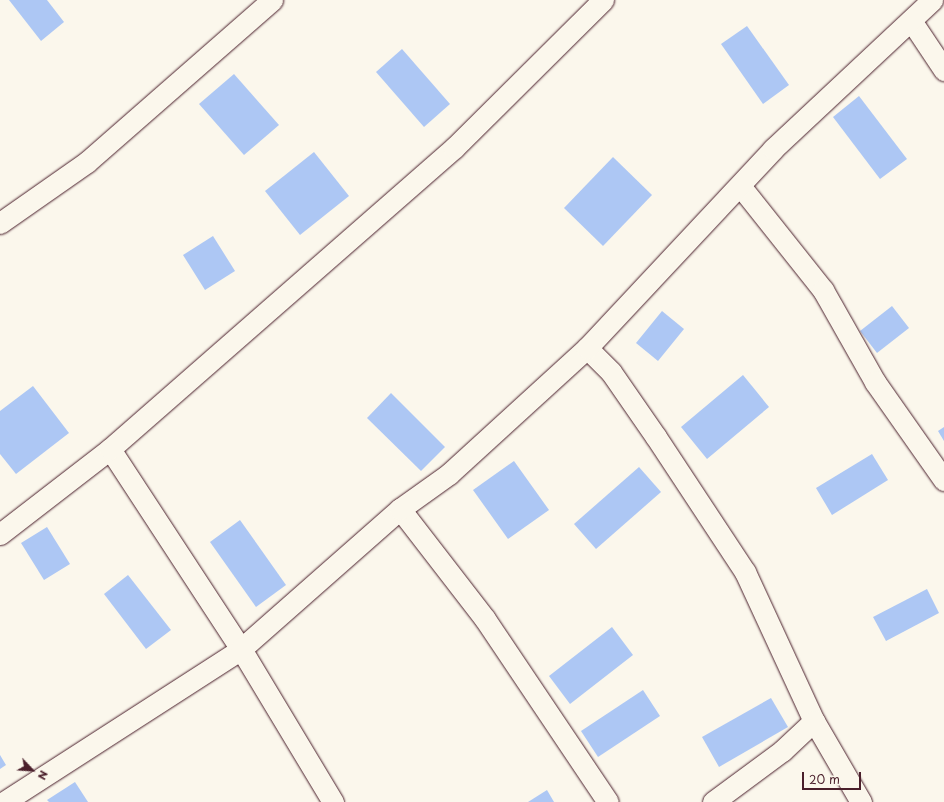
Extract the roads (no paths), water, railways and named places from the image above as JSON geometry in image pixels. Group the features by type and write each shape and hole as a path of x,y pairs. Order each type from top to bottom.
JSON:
{"street":[{"path":"0,223 87,162 272,0"},
{"path":"0,534 110,449 454,148 603,0"},
{"path":"4,802 241,649 400,509 449,474 587,348 741,186 773,149 912,22 932,0"},
{"path":"912,22 944,70"},
{"path":"741,186 823,290 875,382 944,480"},
{"path":"587,348 610,372 656,437 745,572 814,720 861,802"},
{"path":"110,449 241,649 333,802"},
{"path":"400,509 485,619 608,802"},
{"path":"713,802 782,751 814,720"}]}
